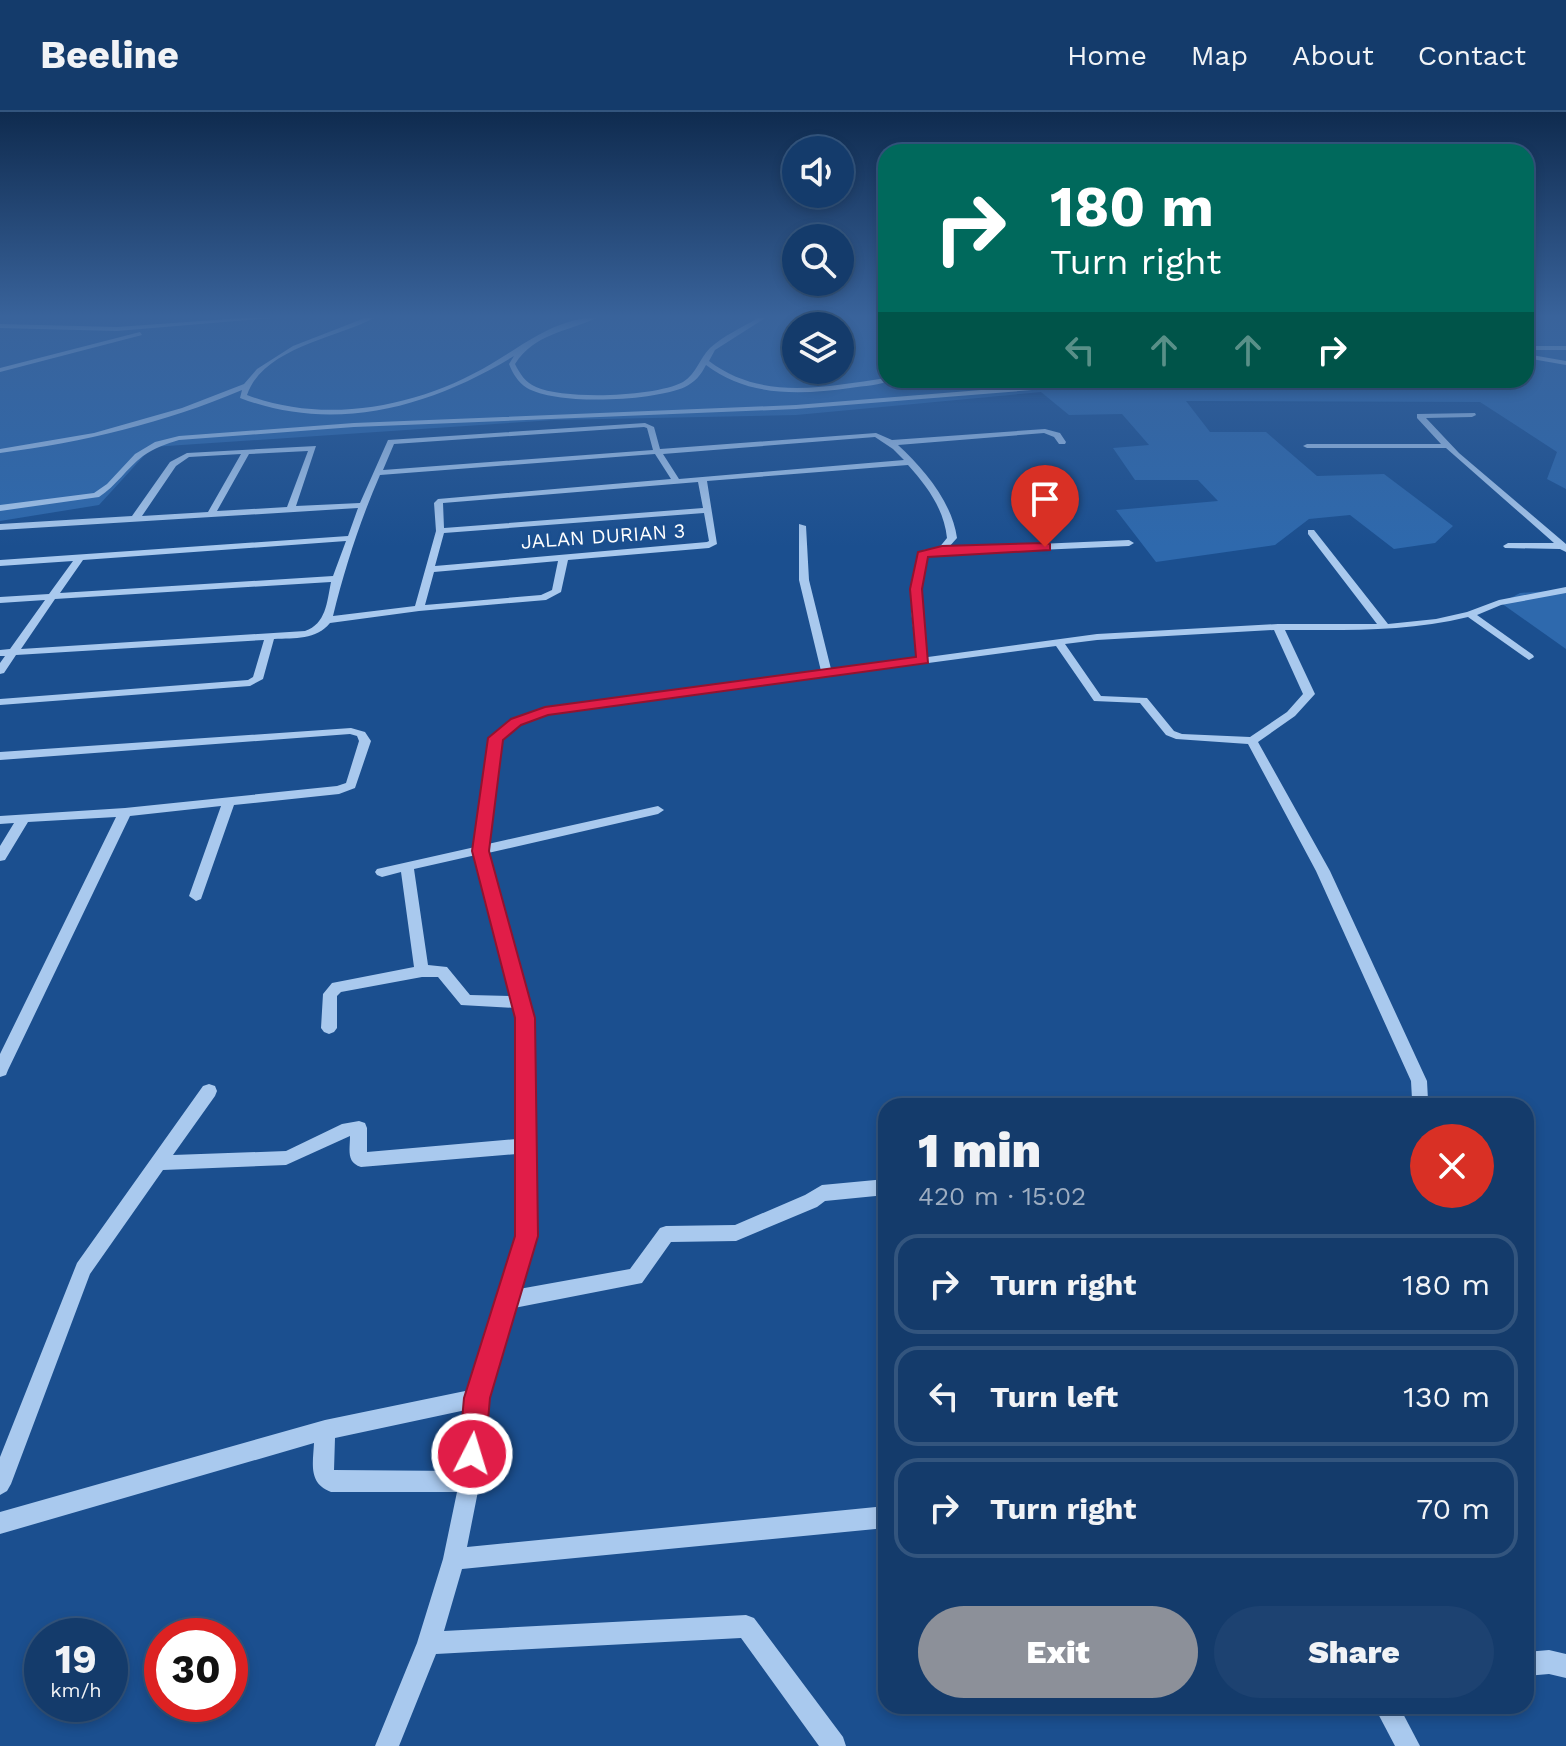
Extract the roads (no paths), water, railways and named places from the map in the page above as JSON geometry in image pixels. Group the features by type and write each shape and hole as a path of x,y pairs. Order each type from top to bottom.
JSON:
{"street":[{"path":"0,451 92,438 136,427 222,394"},
{"path":"243,394 281,411 317,413 357,409 430,394"},
{"path":"556,394 612,397 630,394"},
{"path":"0,508 96,495 110,486 138,456 158,444 179,438 354,425 796,407 955,394"},
{"path":"1472,415 1420,416 1448,446 1564,548"},
{"path":"0,653 306,634 319,630 327,620 337,579 387,444 397,440 645,425 650,427 657,451 676,481"},
{"path":"890,443 1045,431 1057,435 1062,442"},
{"path":"377,473 882,436 911,462 950,520 952,538 942,550"},
{"path":"1307,446 1448,446"},
{"path":"135,519 173,464 185,456 313,448 291,508"},
{"path":"0,458 24,449"},
{"path":"211,515 247,451"},
{"path":"419,608 440,531 438,503 446,500 911,462"},
{"name":"JALAN DURIAN 3","path":"430,569 709,545 714,542 705,510 702,479"},
{"path":"0,527 363,505"},
{"path":"440,531 705,510"},
{"path":"802,526 804,580 827,673"},
{"path":"1311,532 1385,627"},
{"path":"0,563 352,538"},
{"path":"923,660 917,607 922,554 942,550 1129,543"},
{"path":"1508,546 1564,548"},
{"path":"327,620 551,596 556,592 564,557"},
{"path":"0,671 79,559"},
{"path":"0,600 337,579"},
{"path":"387,1746 429,1643 454,1559 470,1481 477,1398 526,1236 525,1018 481,851 496,738 516,722 545,711 1097,637 1278,627 1385,627 1436,622 1499,603 1566,590"},
{"path":"1470,614 1529,657"},
{"path":"1059,643 1098,699 1143,700 1170,733 1180,737 1252,741 1291,714 1309,694 1278,627"},
{"path":"0,702 250,683 258,679 270,636"},
{"path":"0,756 351,731 365,741 351,785 346,788 228,803 0,820"},
{"path":"1252,741 1323,871 1419,1081 1420,1098"},
{"path":"196,896 228,803"},
{"path":"382,872 658,810"},
{"path":"0,1070 8,1039 125,812"},
{"path":"0,857 24,818"},
{"path":"407,866 422,971"},
{"path":"329,1028 330,994 337,987 422,971 441,970 466,1001 522,1002"},
{"path":"0,1484 83,1269 209,1091"},
{"path":"158,1163 286,1158 305,1153 350,1128 359,1128 361,1133 358,1158 361,1160 527,1146"},
{"path":"508,1300 635,1277 666,1234 736,1233 811,1201 822,1193 878,1188"},
{"path":"0,1523 325,1430 477,1398"},
{"path":"325,1430 323,1475 331,1482 470,1481"},
{"path":"454,1559 878,1518"},
{"path":"429,1643 746,1626 834,1746"},
{"path":"1534,1663 1549,1662 1566,1666"},
{"path":"1390,1714 1408,1746"}]}
